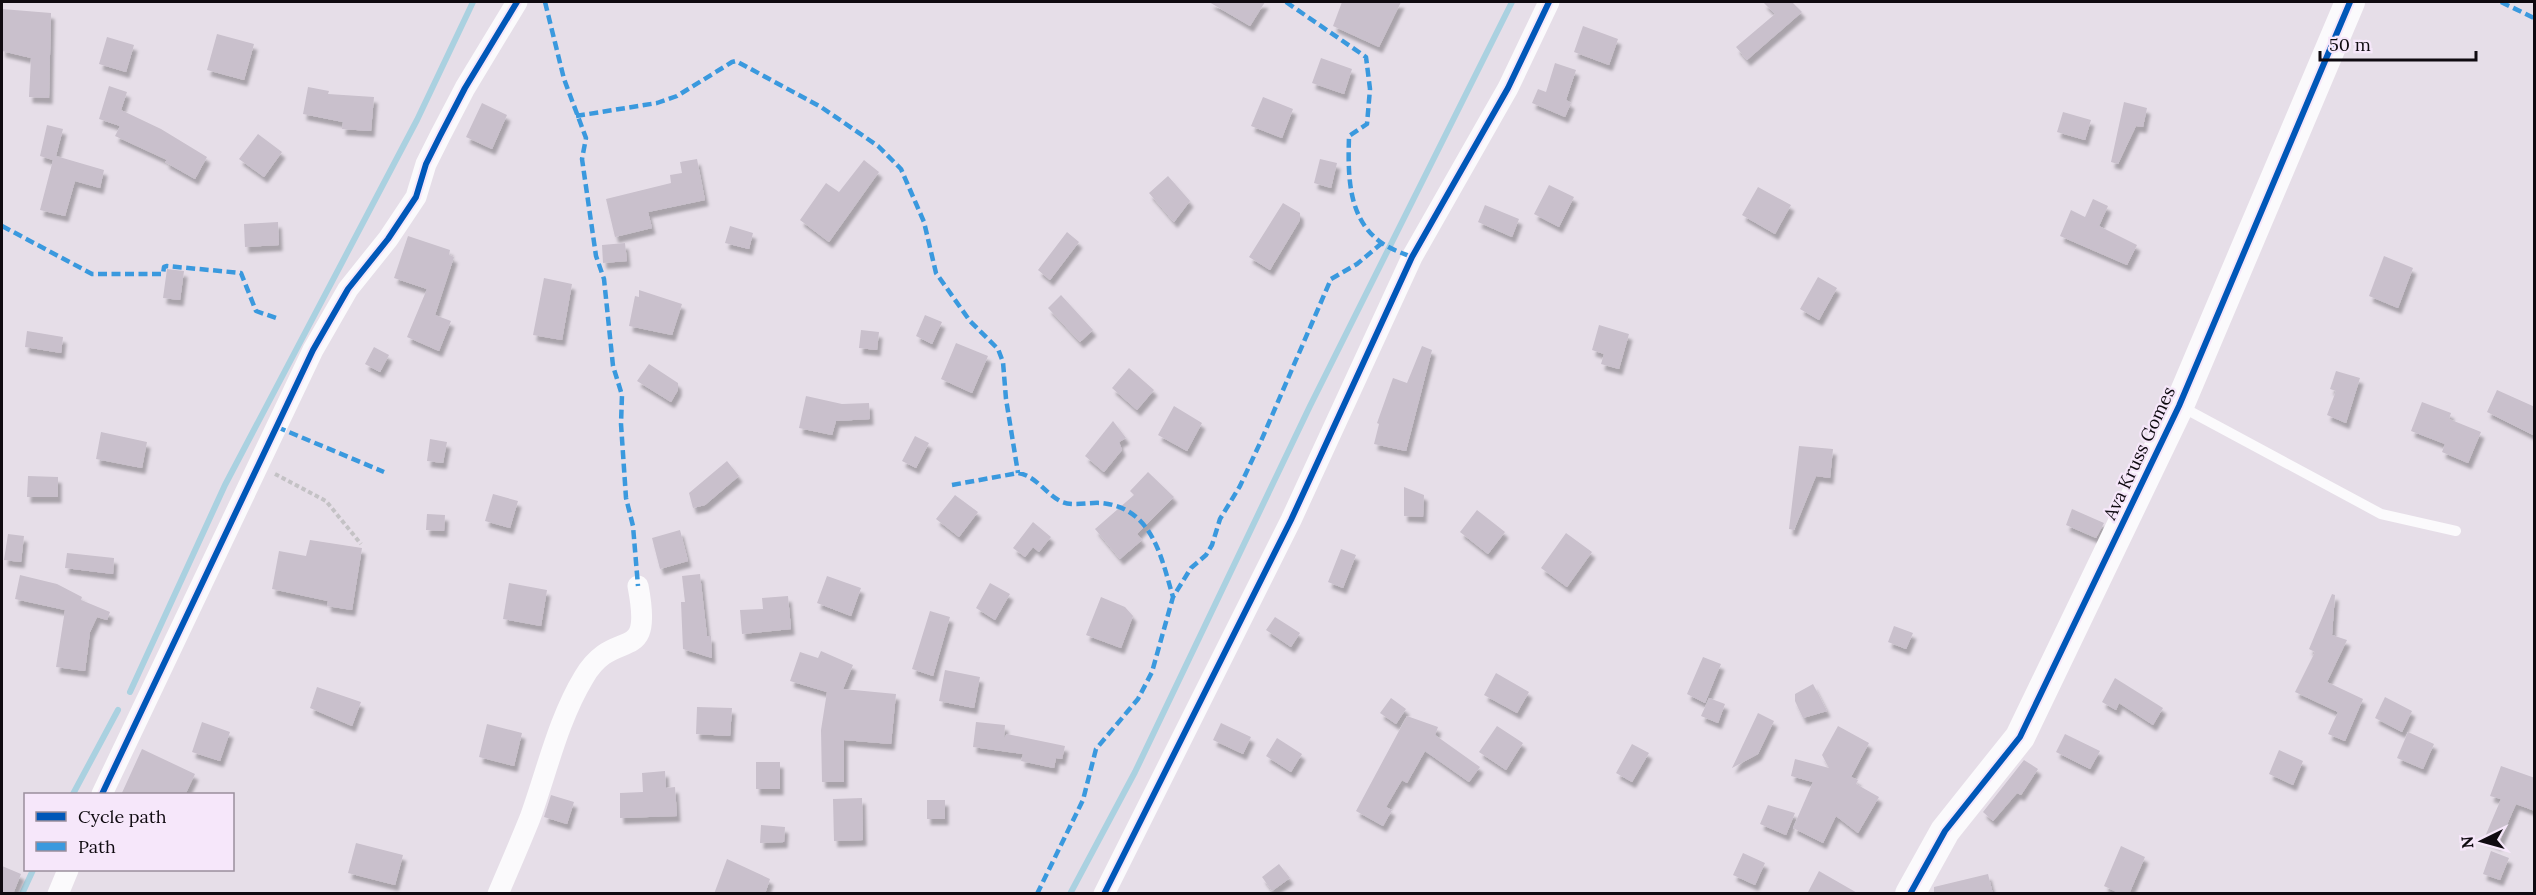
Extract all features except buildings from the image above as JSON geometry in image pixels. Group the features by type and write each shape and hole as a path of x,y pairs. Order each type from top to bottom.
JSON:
{"street":[{"path":"103,793 313,350 348,289 388,239 416,197 426,164 440,136 465,88 517,2"},
{"path":"1104,894 1291,520 1412,257 1508,88 1549,2"},
{"name":"Ava Kruss Gomes","path":"1910,894 1945,831 2020,737 2179,406 2350,2"},
{"path":"498,894 530,818 538,787 574,693 593,661 633,641 641,632 643,615 638,586"},
{"path":"58,894 69,871"}],"lane":[{"path":"2179,406 2381,514 2456,531"}],"path":[{"path":"258,465 326,501 361,544"}],"waterway":[{"path":"130,692 225,485 417,120 473,2"},
{"path":"1070,894 1135,772 1310,406 1512,2"},
{"path":"74,793 118,710"},
{"path":"22,894 33,871"}],"marked path":[{"path":"545,2 564,79 586,138 582,159 596,256 604,279 613,366 622,395 621,424 626,498 633,526 638,586"},
{"path":"1286,2 1366,57 1370,89 1367,124 1349,136 1352,195 1362,222 1370,233 1385,245 1412,257"},
{"path":"2501,2 2534,18"},
{"path":"576,116 657,103 677,96 736,61 821,107 878,146 901,169 924,222 936,273 970,321 998,349 1003,362 1006,399 1018,473"},
{"path":"2,226 92,274 163,274 164,267 167,266 241,273 256,311 276,318"},
{"path":"1037,894 1083,800 1096,749 1138,699 1152,672 1173,597 1191,568 1206,555 1212,545 1220,519 1240,486 1261,441 1331,279 1357,264 1382,243"},
{"path":"277,427 384,472"},
{"path":"952,485 1018,473 1030,477 1065,503 1101,503 1119,507 1132,514 1152,537 1159,551 1173,597"}],"cycle path":[{"path":"102,793 313,350 348,289 388,239 416,197 426,164 440,136 465,88 517,2"},
{"path":"1104,894 1291,520 1412,257 1508,88 1549,2"},
{"path":"1910,894 1945,831 2020,737 2179,406 2350,2"}]}
